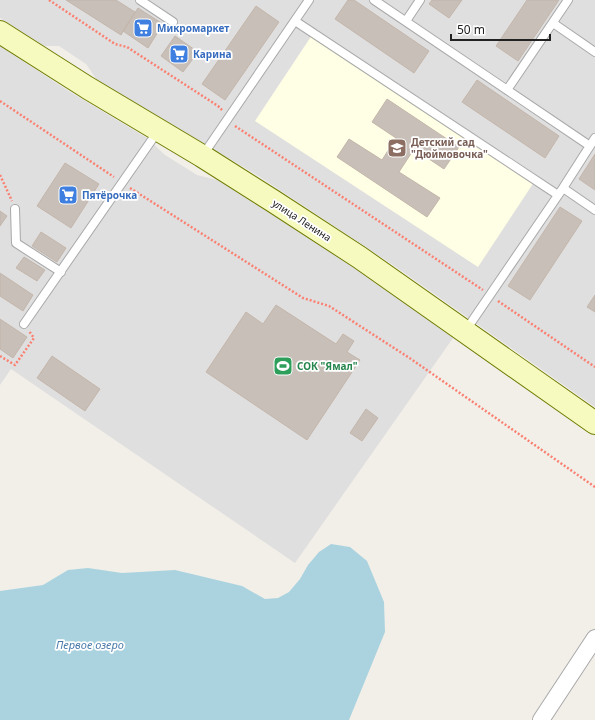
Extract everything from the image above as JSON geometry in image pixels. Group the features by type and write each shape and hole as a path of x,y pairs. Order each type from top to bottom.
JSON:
{"main road":[{"name":"улица Ленина","path":"0,32 88,88 202,156 359,257 595,423"}],"street":[{"path":"541,720 595,638"}],"lane":[{"path":"140,0 173,22"},
{"path":"202,156 309,0"},
{"path":"374,0 590,146"},
{"path":"406,21 420,0"},
{"path":"507,90 568,0"},
{"path":"295,21 560,192 595,210"},
{"path":"553,23 595,52"},
{"path":"24,324 159,130"},
{"path":"465,331 595,138"},
{"path":"15,209 16,243 60,272"}],"path":[{"path":"49,0 115,44 127,46 218,106 236,126 490,295 595,367"},
{"path":"0,101 122,183 303,298 329,306 411,359 595,487"},
{"path":"0,175 15,209"},
{"path":"0,356 15,365 34,338 24,324"}],"shaded area":[{"path":"0,0 595,0 595,407 396,267 260,177 97,80 86,64 59,46 44,46 0,18"},
{"name":"Детский сад \"Дюймовочка\"","path":"316,29 538,176 478,267 255,121"},
{"path":"0,46 67,90 147,138 165,155 197,175 217,180 311,239 386,289 453,338 295,563 11,369 0,385"}],"water":[{"name":"Первое озеро","path":"331,544 350,547 367,561 384,602 385,632 349,720 0,720 0,591 43,585 68,570 88,568 122,573 175,570 242,586 265,599 278,598 289,592 319,552"}],"building":[{"path":"66,0 116,0 135,12 121,35"},
{"path":"348,0 354,0 429,51 414,73 335,19"},
{"path":"432,0 462,0 449,18 429,4"},
{"path":"527,0 559,0 518,61 496,46"},
{"path":"256,6 279,22 225,100 202,84"},
{"name":"Микромаркет","path":"138,8 163,24 148,48 123,31"},
{"name":"Карина","path":"175,36 198,52 183,72 161,56"},
{"path":"477,80 559,136 545,158 462,102"},
{"path":"387,99 459,147 444,169 414,149 399,172 440,198 427,217 337,157 349,139 382,160 396,138 372,122"},
{"path":"595,154 595,190 579,179"},
{"name":"Пятёрочка","path":"65,163 99,184 71,228 37,206"},
{"path":"560,207 582,221 530,300 508,286"},
{"path":"0,211 7,216 0,226"},
{"path":"41,232 66,248 57,262 32,246"},
{"path":"24,257 45,270 37,281 16,268"},
{"path":"0,273 33,295 23,311 0,296"},
{"path":"595,295 595,312 587,307"},
{"name":"СОК \"Ямал\"","path":"276,305 336,344 343,334 354,341 347,352 360,360 307,440 206,372 246,312 263,324"},
{"path":"0,319 27,337 13,358 0,349"},
{"path":"52,356 100,389 85,411 37,378"},
{"path":"366,409 378,418 362,441 350,433"}],"place":[{"name":"Микромаркет","path":"143,28"},
{"name":"Карина","path":"179,54"},
{"name":"Детский сад \"Дюймовочка\"","path":"397,148"},
{"name":"Пятёрочка","path":"68,195"},
{"name":"СОК \"Ямал\"","path":"283,366"}]}
